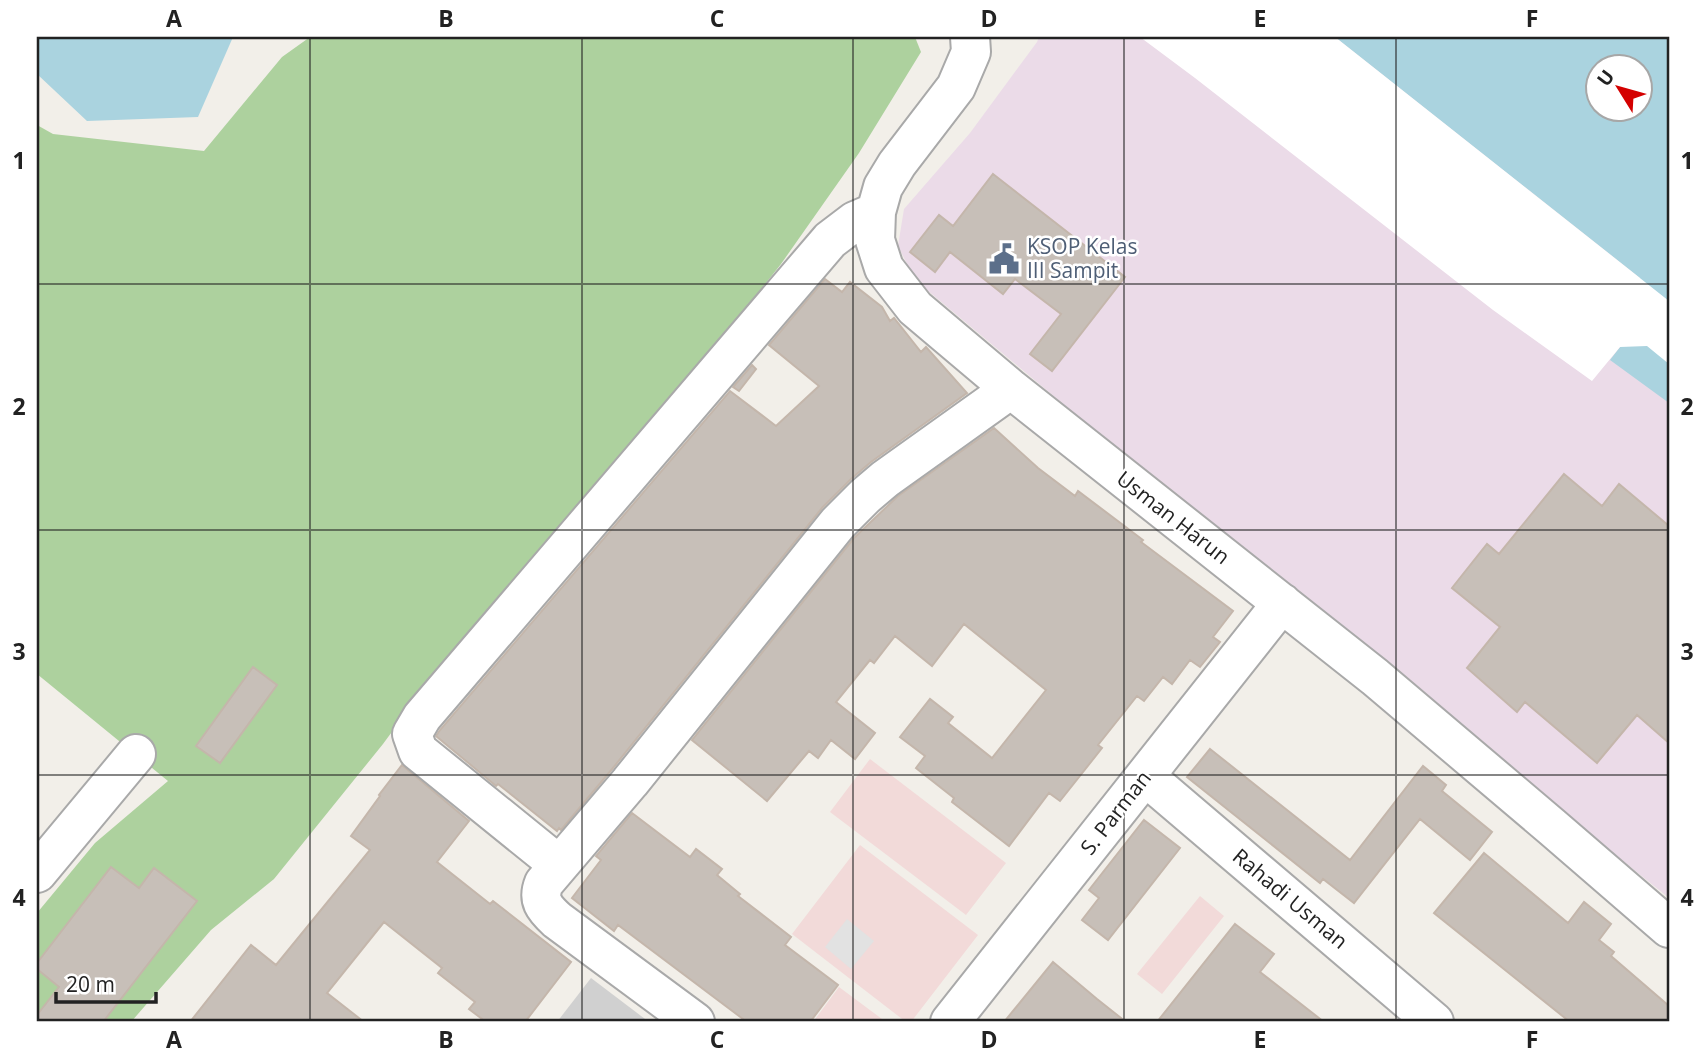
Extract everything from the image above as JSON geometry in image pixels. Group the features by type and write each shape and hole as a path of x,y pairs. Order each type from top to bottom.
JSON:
{"street":[{"name":"Usman Harun","path":"970,37 971,52 956,87 897,164 883,187 876,212 875,240 884,268 915,308 1011,389 1375,677 1669,928"},
{"path":"559,865 418,751 412,734 422,717 830,240 855,221 876,212"},
{"path":"695,1022 557,920 544,908 542,888 838,523 885,479 1011,389"},
{"name":"S. Parman","path":"969,1016 1145,776 1282,603"},
{"path":"37,873 136,754"},
{"name":"Rahadi Usman","path":"1145,776 1434,1022"}],"shaded area":[{"path":"1039,37 1335,37 1669,301 1669,898 1272,579 915,280 898,246 904,209 970,133"},
{"path":"870,759 1006,863 966,915 830,812"},
{"path":"860,845 978,935 911,1022 906,1022 792,934"},
{"path":"1200,896 1224,916 1162,994 1137,974"},
{"path":"847,919 874,941 851,969 825,947"},
{"path":"591,978 649,1022 557,1022"},
{"path":"839,987 886,1022 813,1022"}],"green space":[{"path":"310,37 915,37 921,52 859,153 781,264 661,415 449,654 383,744 274,879 211,930 131,1022 37,1022 37,913 95,843 168,781 37,674 37,125 53,134 204,151 282,57"}],"water":[{"path":"37,37 233,37 198,117 87,121 37,74"},
{"path":"1335,37 1669,37 1669,403 1610,360 1620,347 1640,278"}],"pier":[{"path":"1140,37 1335,37 1669,301 1669,364 1647,346 1620,347 1592,381 1493,310"}],"building":[{"path":"993,174 1125,277 1052,371 1030,354 1061,314 1015,279 1003,294 950,252 935,272 910,252 939,215 953,226"},
{"path":"825,279 842,292 850,282 882,307 890,321 894,318 921,352 926,347 967,393 871,462 822,508 613,768 561,830 559,828 557,831 498,784 496,786 436,736 730,391 776,426 819,386 769,345"},
{"path":"752,365 756,369 739,391 733,387"},
{"path":"994,428 1038,468 1075,496 1078,491 1233,611 1213,637 1220,642 1200,667 1190,660 1172,684 1163,677 1144,701 1137,696 1098,745 1102,748 1060,801 1049,793 1009,846 952,802 954,798 916,768 925,756 900,737 930,699 953,717 948,723 992,758 1046,690 964,624 932,666 895,636 874,663 870,660 836,702 875,733 855,759 831,740 818,758 809,751 767,801 692,740 854,538 898,496"},
{"path":"1564,474 1602,506 1619,484 1669,526 1669,743 1637,715 1597,763 1525,702 1517,712 1467,668 1500,627 1452,588 1487,544 1499,554"},
{"path":"253,667 277,685 220,763 196,746"},
{"path":"1210,749 1350,860 1423,766 1446,785 1442,791 1492,832 1470,860 1420,819 1354,903 1323,879 1320,883 1187,777"},
{"path":"402,765 469,821 437,862 490,904 493,901 571,962 525,1022 486,1022 469,1009 475,1002 438,973 442,968 384,922 327,993 364,1022 190,1022 251,945 276,965 370,850 351,836"},
{"path":"632,813 690,857 696,849 722,869 717,875 740,894 738,896 791,937 785,945 838,985 810,1022 747,1022 618,925 614,931 572,898 601,860 596,856"},
{"path":"1144,820 1180,848 1108,940 1082,920 1099,898 1089,890"},
{"path":"1484,853 1568,923 1584,902 1611,924 1599,940 1614,952 1611,956 1669,1006 1669,1022 1570,1022 1434,913"},
{"path":"111,867 139,888 154,868 197,901 103,1022 37,1022 37,1015 59,987 37,969 37,963"},
{"path":"1235,924 1274,954 1260,972 1324,1022 1157,1022"},
{"path":"1053,962 1097,999 1126,1022 1004,1022"}],"place":[{"name":"KSOP Kelas III Sampit","path":"1004,259"}]}
